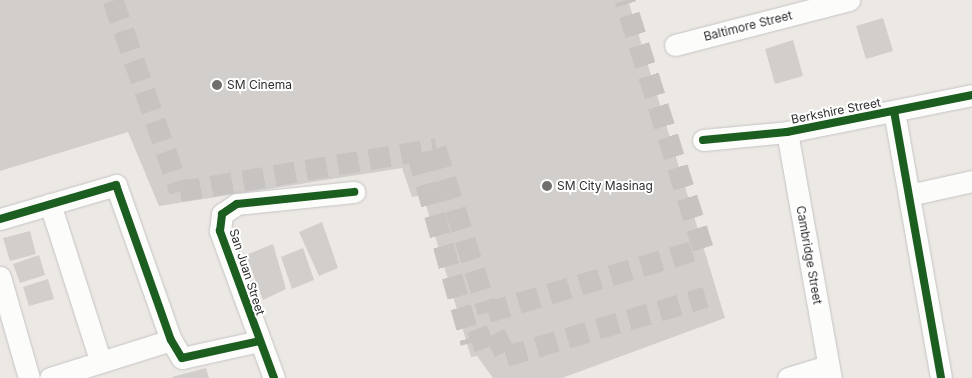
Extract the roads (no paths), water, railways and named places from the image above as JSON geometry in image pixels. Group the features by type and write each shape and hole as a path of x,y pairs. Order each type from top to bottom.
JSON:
{"street":[{"name":"Baltimore Street","path":"676,45 849,0"},
{"name":"Berkshire Street","path":"703,140 787,132 972,95"},
{"path":"894,110 941,378"},
{"name":"Cambridge Street","path":"787,132 829,372"},
{"path":"909,195 972,181"},
{"path":"0,219 116,185 171,340 182,358 259,341"},
{"name":"San Juan Street","path":"274,378 220,232 222,214 237,204 354,192"},
{"path":"50,204 100,360"},
{"path":"0,277 29,378"},
{"path":"50,378 100,360 171,340"},
{"path":"788,378 829,372"}],"tunnel":[{"path":"113,0 180,191 436,148 488,312 703,248 625,0"},
{"path":"417,153 471,342 495,333 506,356 705,297"}],"place":[{"name":"SM Cinema","path":"217,85"},
{"name":"SM City Masinag","path":"547,186"}]}
